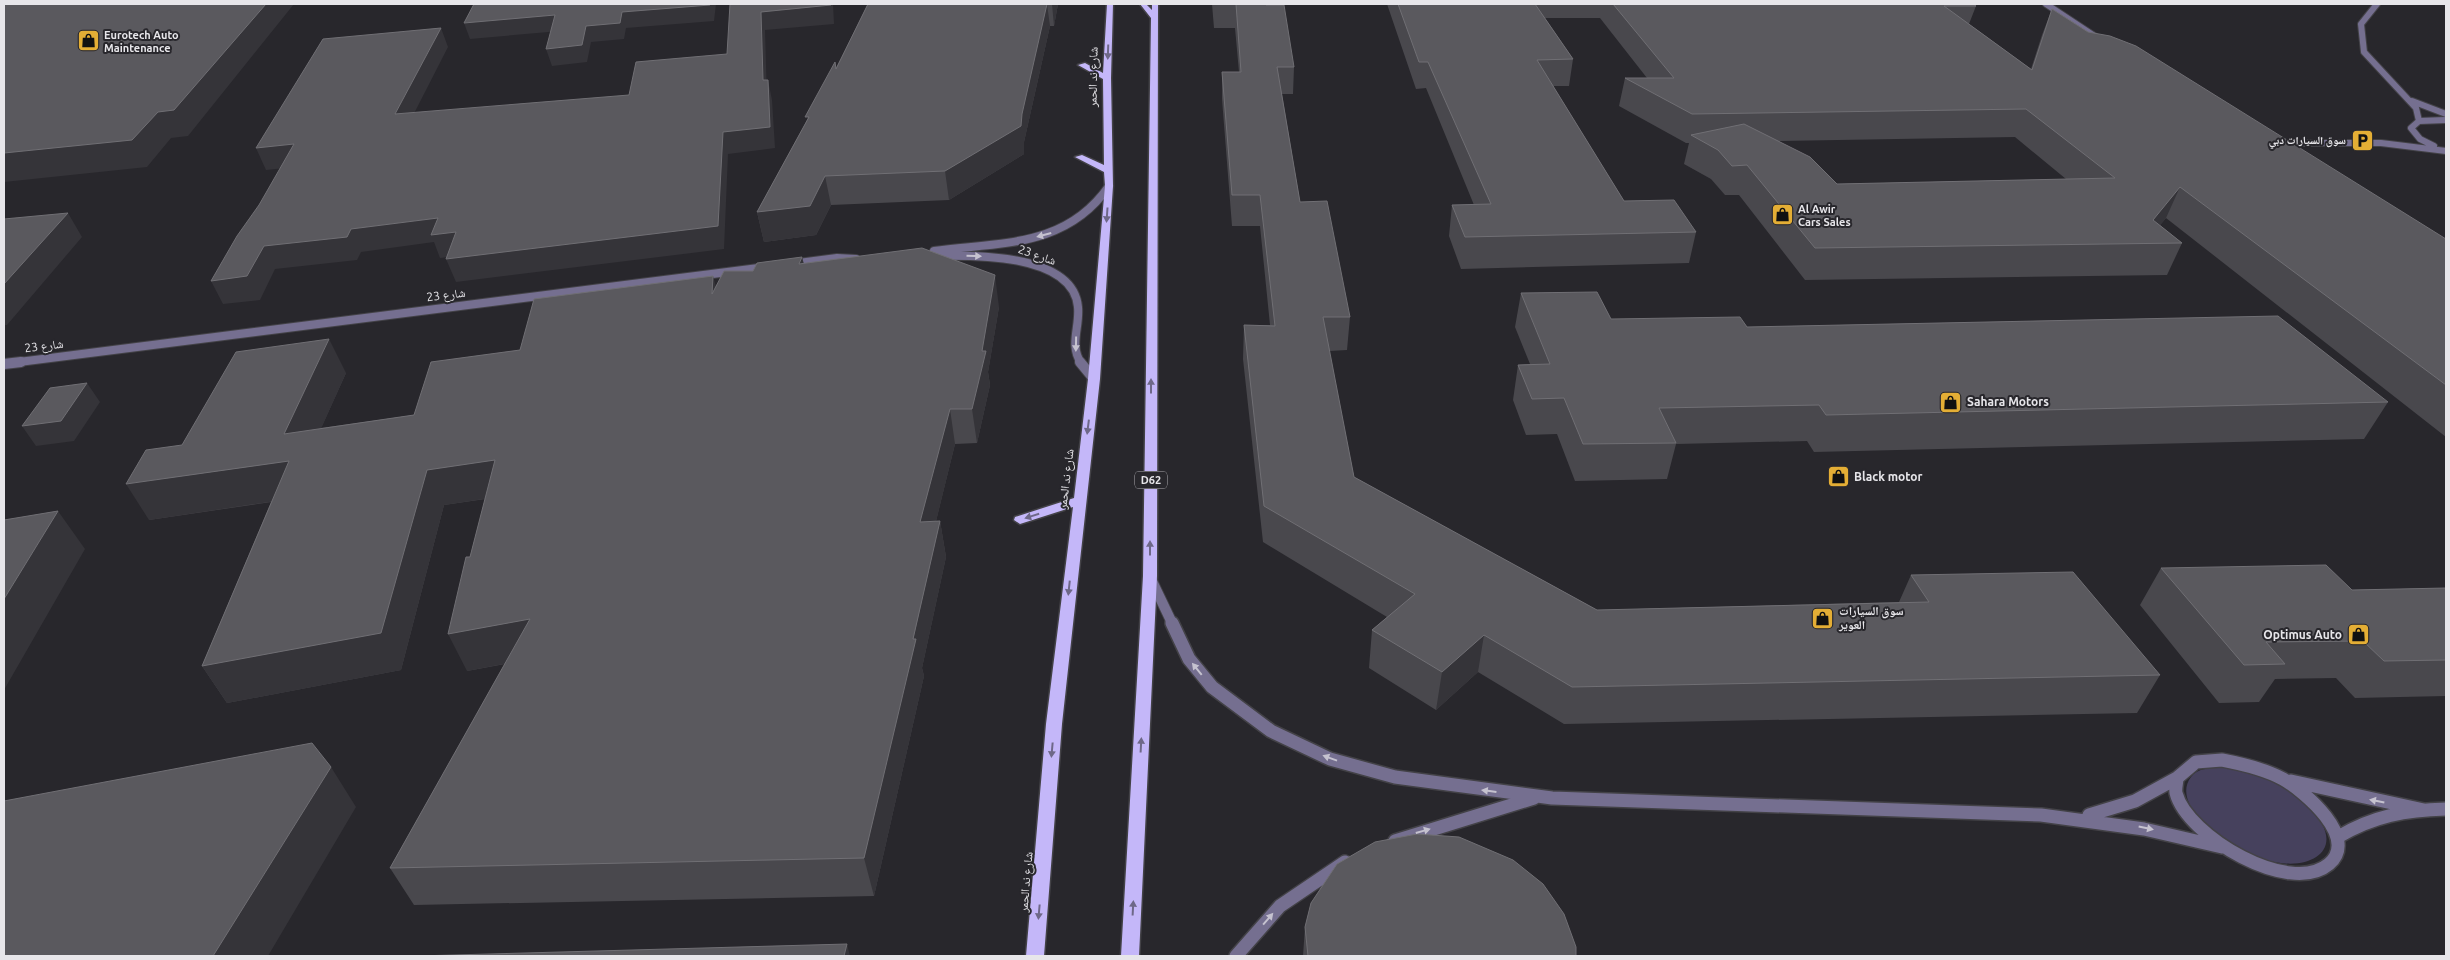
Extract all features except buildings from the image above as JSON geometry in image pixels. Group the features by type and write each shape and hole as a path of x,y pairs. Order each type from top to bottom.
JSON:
{"main road":[{"name":"شارع ند الحمر","path":"1035,956 1054,724 1078,501 1094,379 1109,186 1107,170 1107,78 1110,4"},
{"path":"1143,4 1154,10"},
{"name":"D62","path":"1130,956 1150,576 1154,10"},
{"path":"1082,65 1107,78"},
{"path":"1079,157 1107,170"},
{"path":"1020,520 1078,501"}],"street":[{"path":"2046,4 2106,44"},
{"path":"2377,4 2361,24 2364,52 2380,72 2410,100 2416,108 2419,122"},
{"path":"2410,100 2446,114"},
{"path":"2446,120 2419,122 2411,128 2413,133 2420,139 2446,151"},
{"path":"2380,143 2413,133"},
{"path":"2268,143 2380,143 2446,151"},
{"name":"شارع 23","path":"1094,379 1076,353 1077,299 1070,287 1058,276 1041,267 997,256 922,254 1023,240 1050,234 1085,215 1109,186"},
{"name":"شارع 23","path":"4,364 837,258 864,259"},
{"path":"1150,576 1189,659 1212,688 1271,731 1330,759 1395,777 1538,797 1652,803 2014,813 2080,817 2126,824 2222,846"},
{"path":"2080,817 2120,808 2152,795 2178,778 2196,762 2222,760 2254,766 2284,780 2308,797 2327,817 2338,837 2338,851 2329,864 2312,871 2288,872 2259,864 2222,846 2200,829 2184,811 2176,792 2178,778"},
{"path":"2284,780 2424,810"},
{"path":"1382,846 1407,836 1538,797"},
{"path":"2338,837 2360,822 2389,813 2446,809"},
{"path":"1236,956 1280,906 1340,864 1356,857"}],"shaded area":[{"path":"2222,766 2257,775 2268,780 2288,790 2307,805 2320,820 2326,833 2326,845 2321,854 2311,860 2298,863 2266,860 2223,841 2212,832 2193,810 2186,794 2187,785 2191,777 2197,772"}],"place":[{"name":"Eurotech Auto Maintenance","path":"88,41"},
{"name":"سوق السيارات دبي","path":"2362,140"},
{"name":"Al Awir Cars Sales","path":"1782,215"},
{"name":"Sahara Motors","path":"1951,402"},
{"name":"Black motor","path":"1838,477"},
{"name":"سوق السيارات العوير","path":"1823,618"},
{"name":"Optimus Auto","path":"2358,635"}]}
